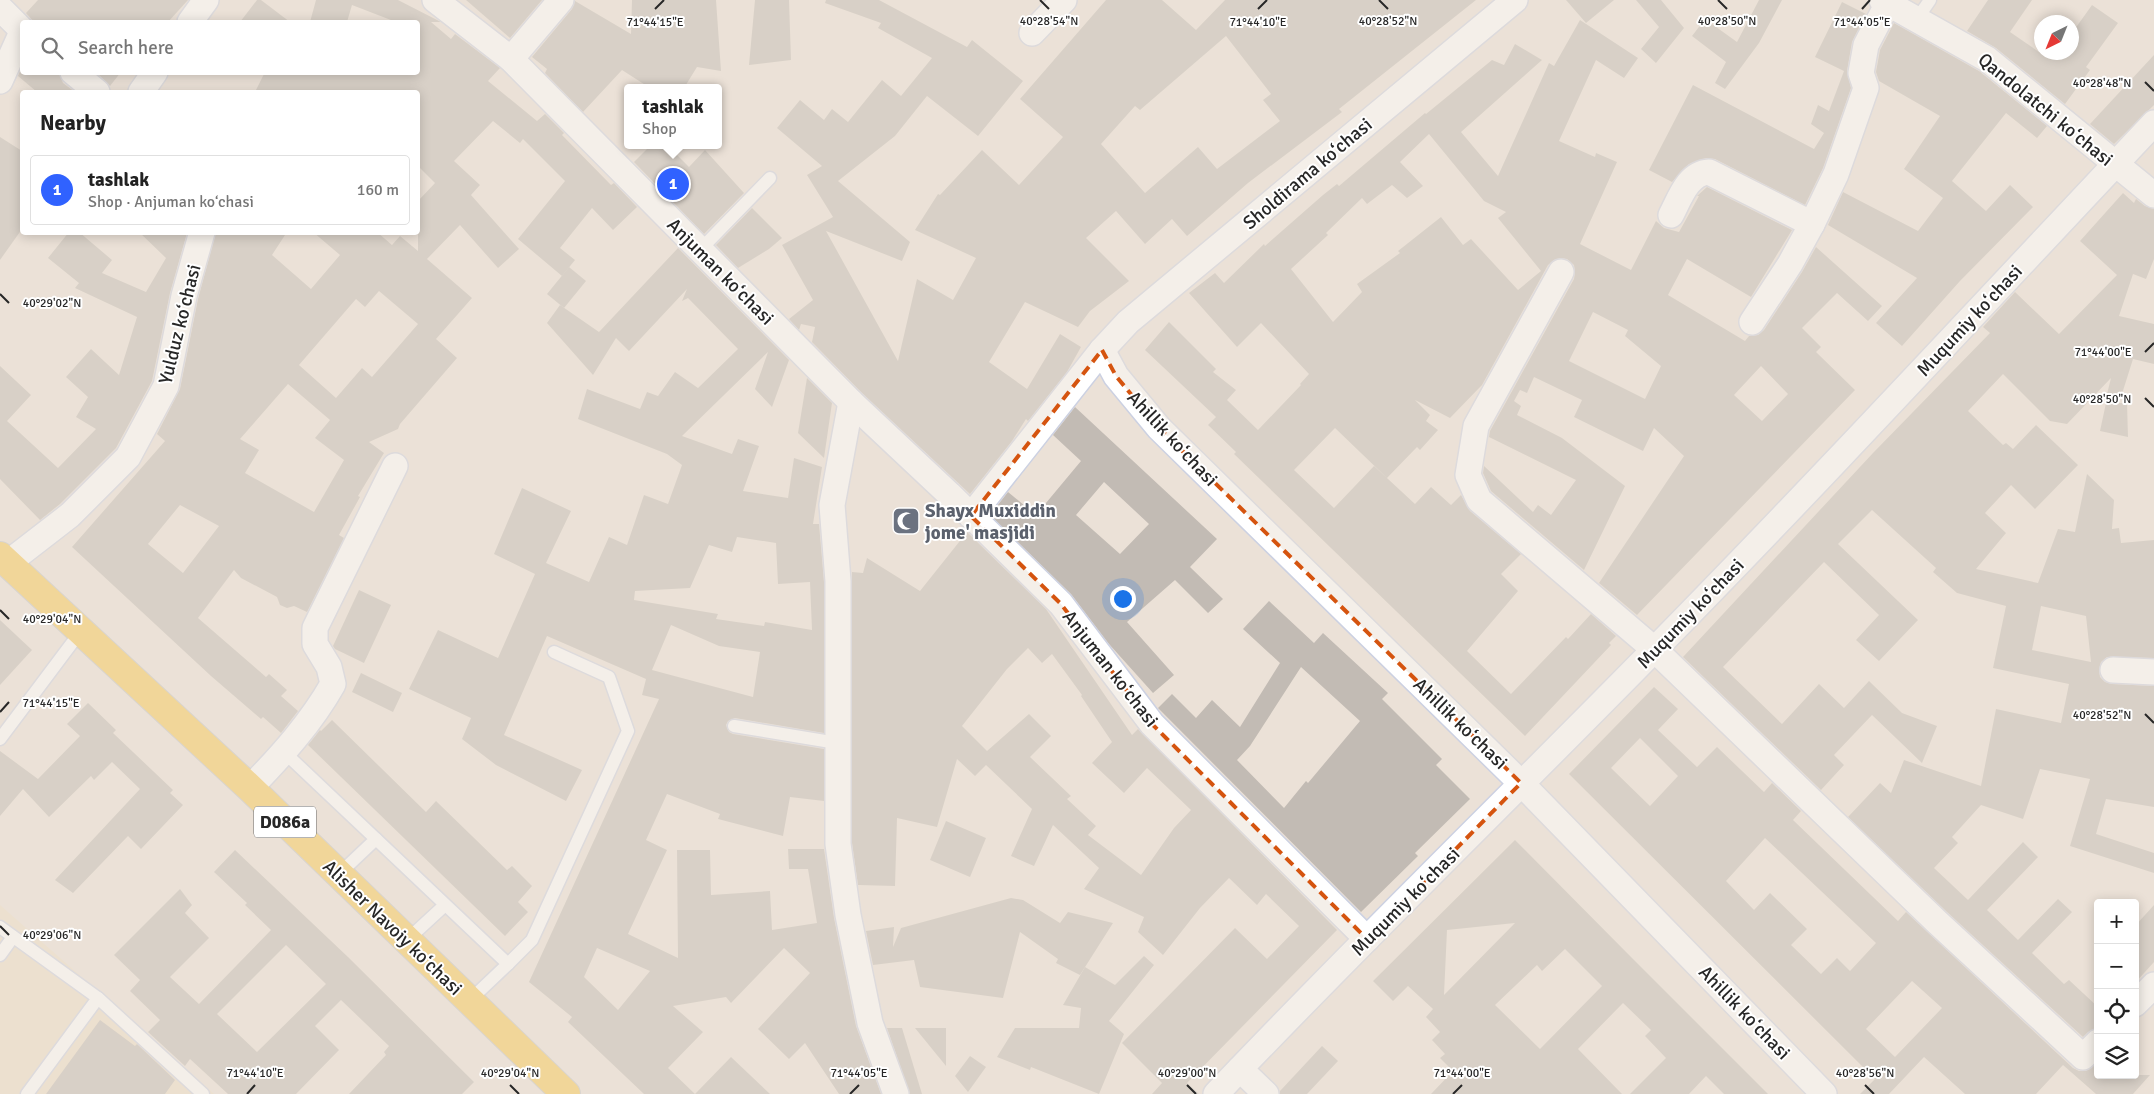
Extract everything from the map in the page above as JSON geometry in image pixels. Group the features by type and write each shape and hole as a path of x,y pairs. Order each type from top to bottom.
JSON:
{"main road":[{"name":"Alisher Navoiy koʻchasi","path":"4,560 250,788 566,1094"}],"street":[{"path":"191,20 206,0"},
{"name":"Anjuman koʻchasi","path":"434,0 511,59 851,402 1061,604 1152,724 1367,939"},
{"path":"511,59 561,0"},
{"path":"1032,33 1064,0"},
{"name":"Sholdirama ko‘chasi","path":"971,516 1102,350 1128,322 1515,0"},
{"path":"1752,322 1790,264 1836,174 1866,88 1861,73 1866,45 1885,2"},
{"name":"Qandolatchi koʻchasi","path":"1885,2 1924,10 2154,195"},
{"path":"0,8 20,29"},
{"path":"0,80 20,35"},
{"path":"77,75 95,90"},
{"path":"142,90 153,75"},
{"name":"Muqumiy koʻchasi","path":"1216,1094 1521,783 1655,650 1867,429 2154,123"},
{"path":"1671,215 1691,178 1700,172 1709,172 1812,224"},
{"name":"Yulduz koʻchasi","path":"4,560 70,515 128,457 166,386 184,296 201,235"},
{"path":"1561,272 1476,426 1468,474 1479,500 1655,650 1936,922 2083,1057 2094,1046"},
{"name":"Ahillik koʻchasi","path":"1102,350 1116,376 1159,428 1521,783 1824,1094"},
{"path":"851,402 832,505 838,581 838,844 848,915 870,1023 896,1094"},
{"path":"250,788 284,752 325,699 333,684 329,667 315,644 315,628 395,466"},
{"path":"2113,670 2154,672"},
{"path":"2139,1000 2154,985"},
{"path":"1240,1069 1266,1094"}],"lane":[{"path":"700,250 770,178"},
{"path":"0,738 81,631"},
{"path":"469,1001 532,940 628,731 609,677 554,652"},
{"path":"734,726 837,742"},
{"path":"284,752 508,964"},
{"path":"339,874 376,839"},
{"path":"407,940 445,905"},
{"path":"0,927 98,998 203,1094"},
{"path":"0,955 14,937"},
{"path":"27,1094 98,998"}],"highlighted area":[{"path":"1102,350 1116,376 1159,428 1521,783 1367,939 1152,724 1061,604 971,516"}],"shaded area":[{"path":"0,905 214,1094 0,1094"}],"building":[{"path":"38,0 188,0 170,20 32,20 26,13"},
{"path":"257,0 261,0 287,20 242,20"},
{"path":"316,0 398,0 441,22 431,22 451,39 455,34 500,68 488,81 537,121 545,114 564,133 562,135 611,185 614,183 637,207 613,230 592,208 560,248 575,260 562,276 518,239 565,181 523,139 520,143 493,121 454,161 480,185 471,195 519,249 498,268 460,225 427,259 472,298 436,339 457,358 400,424 398,429 369,442 384,453 358,496 360,497 339,535 344,538 307,612 294,606 287,608 280,605 277,597 241,578 234,570 198,618 266,677 269,674 287,690 281,696 298,711 281,733 263,717 261,719 211,676 72,547 165,441 157,434 180,389 198,299 215,235 285,235 272,255 311,289 340,255 317,235 380,235 392,245 400,236 418,251 420,199 435,183 420,168 420,90 256,90 264,75 420,75 420,20 391,20 352,5 348,20 311,20","holes":["379,291 418,324 372,377 362,368 336,398 299,365 356,299 365,307","288,384 330,420 315,438 344,460 314,512 245,473 259,450 240,439","180,505 219,526 183,573 148,544"]},
{"path":"466,0 542,0 510,38"},
{"path":"632,0 716,0 721,71 697,67 686,84 644,84 622,70 583,112 545,73 547,69 532,57 572,9 575,1 631,34"},
{"path":"755,0 789,0 791,60 749,65"},
{"path":"826,0 879,0 967,47 972,40 1023,81 978,136 927,96 895,136 838,181 910,242 902,261 826,231 898,361 917,279 953,300 976,258 915,230 938,194 940,195 982,150 1019,185 1063,137 1020,99 1106,0 1162,0 1196,30 1225,0 1476,0 1339,109 1342,112 1248,183 1187,236 1172,219 1145,244 1116,211 1086,238 1129,281 1090,311 1078,327 1025,302 989,362 1027,389 1060,334 1081,347 1067,372 1028,421 1026,419 1012,441 970,494 861,392 812,342 815,327 801,324 799,330 789,319 813,300 782,245 833,217 807,175 822,166 777,128 800,100 824,120 832,109 848,122 882,80 901,96 932,58 878,28 881,23 825,3","holes":["1226,36 1271,94 1263,100 1280,121 1217,169 1198,147 1145,193 1101,144 1135,106 1140,110"]},
{"path":"1566,0 1614,0 1586,23"},
{"path":"1636,0 1661,0 1684,28 1656,63 1641,49 1659,27"},
{"path":"1759,0 1782,0 1759,43 1725,89 1715,83 1726,62 1692,36 1705,19 1737,42"},
{"path":"1988,0 2032,0 2010,32 2034,49 2034,60 2079,60 2079,23 2092,5 2118,23 2086,67 2090,70 2065,104 1996,48 1967,31"},
{"path":"1842,2 1866,14 1852,42 1847,71 1851,88 1823,168 1805,205 1715,159 1706,158 1689,164 1672,182 1649,170 1693,85 1814,149 1824,133 1811,124 1818,105 1829,111 1844,71 1815,57"},
{"path":"1580,20 1638,58 1624,78 1596,60 1559,141 1595,157 1596,153 1617,162 1580,244 1631,270 1656,221 1664,228 1679,232 1699,196 1697,196 1707,187 1792,230 1751,297 1687,259 1668,295 1745,341 1749,336 1758,335 1764,330 1816,247 1882,306 1868,321 1837,293 1802,328 1821,347 1816,352 1855,390 1637,615 1599,583 1684,456 1654,428 1643,451 1574,417 1582,400 1534,377 1527,393 1520,390 1514,401 1521,406 1517,415 1562,438 1625,486 1584,570 1491,491 1483,473 1484,466 1533,512 1538,505 1551,515 1576,480 1489,437 1490,431 1574,279 1574,265 1567,259 1560,258 1548,265 1482,385 1450,418 1415,400 1430,415 1426,421 1438,430 1420,450 1417,447 1387,478 1335,428 1294,470 1334,508 1374,466 1415,504 1431,487 1451,505 1461,495 1470,511 1521,554 1501,574 1518,591 1467,651 1511,694 1591,614 1616,636 1609,643 1611,645 1525,736 1234,454 1236,452 1208,425 1216,417 1145,350 1169,322 1216,369 1213,372 1236,390 1227,400 1258,430 1309,374 1261,323 1237,347 1189,293 1215,273 1224,283 1264,244 1265,246 1323,195 1337,184 1339,186 1425,113 1492,60 1504,65 1515,44 1542,60 1461,132 1498,176 1549,63 1554,66","holes":["1429,134 1484,201 1506,212 1498,218 1541,271 1518,290 1471,239 1463,245 1441,217 1398,251 1400,253 1357,284 1362,292 1333,322 1291,269 1328,235 1326,233 1362,198 1367,204 1392,185 1407,198 1423,186 1400,162","1593,312 1628,330 1625,336 1661,366 1645,399 1569,361","1761,366 1788,394 1762,421 1734,395"]},
{"path":"1894,23 1979,71 2047,126 2037,138 2006,113 1952,181 1986,211 2010,185 2033,207 1960,281 1902,346 1876,323 1917,278 1828,225 1843,192 1918,231 1943,198 1904,169 1940,116 1879,81 1876,72 1880,50"},
{"path":"2154,55 2154,105 2114,144 2090,124"},
{"path":"20,71 20,75 60,75 63,83 72,90 35,90 18,76"},
{"path":"99,75 119,75 110,86"},
{"path":"0,137 20,150 20,232 0,260"},
{"path":"647,149 671,149 689,167 705,150 744,193 704,234 634,162"},
{"path":"2123,193 2134,203 2136,199 2145,206 2154,209 2154,259 2146,279 2133,274 2119,316 2154,324 2154,364 2133,359 2121,397 2107,394 2111,378 2067,424 2050,421 2003,374 1968,411 2003,445 2006,443 2013,449 2036,425 2078,465 2035,509 2011,485 1985,513 2006,533 1976,569 2038,583 2058,529 2075,532 2087,474 2114,500 2112,529 2119,528 2121,543 2154,540 2154,658 2107,657 2101,662 2099,670 2100,677 2105,682 2154,686 2154,807 2106,799 2096,834 2154,853 2154,873 2070,846 2090,779 2040,769 2023,819 1981,805 1952,837 1958,843 1934,868 1968,900 2023,842 2038,857 1987,910 2018,940 2058,899 2072,912 2032,953 2064,984 2069,980 2094,1003 2094,1030 2083,1037 1947,912 1848,817 1880,783 1891,793 1904,760 1981,786 1996,709 2061,723 2069,684 1993,668 2006,606 1957,593 1933,572 1936,568 1872,510 1838,544 1918,620 1879,661 1856,640 1879,615 1824,562 1723,667 1782,724 1819,684 1844,708 1869,681 1902,713 1937,726 1922,763 1872,715 1834,755 1844,765 1821,790 1683,657 1873,453 1990,333 1983,327 2015,292 2059,334 2117,275 2080,241","holes":["2041,606 2086,616 2091,662 2032,650"]},
{"path":"752,208 782,238 769,249 738,268 716,245"},
{"path":"67,235 83,235 112,260 102,273 146,292 166,258 142,235 186,235 170,293 152,381 116,448 60,504 40,520 0,479 0,366 31,395 7,421 58,468 96,429 76,417 88,397 66,377 91,349 119,375 137,317 75,288 79,283 48,258"},
{"path":"678,248 789,360 772,407 755,389 768,352 682,436 732,454 738,439 759,446 743,491 788,498 794,458 822,467 813,524 819,524 824,582 824,733 735,718 728,721 726,725 729,732 733,734 824,749 824,801 790,797 783,836 718,819 720,814 667,794 646,840 667,850 628,934 678,958 677,850 710,850 711,895 770,891 772,930 817,923 808,869 789,869 788,849 824,849 834,918 856,1026 881,1094 839,1094 805,1043 789,1059 758,1029 810,973 784,948 731,1003 726,997 673,1006 703,1032 668,1068 695,1094 644,1094 568,1022 572,1017 529,982 659,699 642,695 646,679 547,636 504,735 582,770 566,801 496,765 462,739 471,718 409,689 438,630 498,658 535,574 494,554 522,488 571,511 546,563 589,582 609,537 627,545 644,495 668,504 682,465 667,454 578,419 587,389 640,409 647,392 658,396 675,372 698,388 738,349 688,298 682,301 687,289 629,351 616,338 593,375 547,323 560,305 599,332","holes":["737,537 776,543 778,584 810,582 812,630 765,622 764,626 716,619 718,614 634,600 635,591 690,588 709,545 732,552","671,625 719,646 760,652 753,697 652,670","597,948 650,971 618,1010 584,977"]},
{"path":"569,267 586,281 564,308 547,294"},
{"path":"807,378 832,403 824,458 798,433"},
{"path":"2106,403 2127,403 2128,437 2100,431"},
{"path":"1075,407 1217,539 1190,567 1223,599 1208,613 1175,580 1127,622 1174,675 1153,693 1109,644 1071,594 990,515 1008,492 1036,515 1081,461 1053,435","holes":["1104,482 1149,524 1120,554 1076,515"]},
{"path":"967,532 1046,609 1132,735 1138,729 1337,930 1187,1083 1199,1094 1152,1094 1162,1083 1122,1043 1235,928 1267,959 1299,926 1266,894 1257,905 1229,878 1200,908 1163,955 1138,932 1144,917 1084,889 1099,868 1053,825 1034,866 1011,856 1032,809 986,765 975,776 957,759 937,827 897,818 895,886 858,885 852,843 852,572 863,573 867,558 920,591","holes":["1028,648 1042,663 1052,654 1082,695 1112,742 1092,763 1124,793 1147,768 1191,810 1174,828 1141,875 1088,835 1096,826 1067,799 1071,796 1030,757 1051,736 1029,714 987,751 962,726 1007,669"]},
{"path":"359,590 391,605 364,663 335,649 333,646"},
{"path":"1269,601 1314,643 1323,633 1388,693 1382,699 1442,759 1436,765 1470,799 1415,853 1418,856 1361,912 1158,708 1172,694 1196,718 1212,700 1240,727 1280,663 1243,629","holes":["1301,667 1360,721 1308,783 1306,781 1284,808 1237,760 1250,746"]},
{"path":"0,620 32,650 0,685"},
{"path":"361,673 402,693 393,712 352,692"},
{"path":"1654,687 1678,709 1658,730 1697,767 1717,747 1764,792 1772,783 1801,811 1793,820 1898,921 1906,912 2073,1068 2079,1071 2086,1071 2094,1066 2094,1079 2139,1079 2139,1075 2150,1075 2133,1094 2096,1094 2063,1065 2036,1094 1965,1094 1924,1057 1889,1094 1860,1094 1875,1079 1569,774","holes":["1640,738 1678,776 1650,806 1611,768","1765,838 1876,943 1850,971 1837,958 1821,974 1791,945 1807,929 1770,893 1754,910 1726,881","1912,981 1942,1008 1895,1057 1866,1029"]},
{"path":"88,703 116,730 113,733 173,790 170,793 183,805 141,849 128,836 73,893 55,880 140,789 112,762 94,780 91,776 49,817 23,789 0,816 0,751 38,779 80,736 67,724"},
{"path":"332,720 426,812 436,801 507,870 512,866 532,886 518,902 528,912 505,936 308,745 320,730"},
{"path":"946,821 986,838 970,877 930,860"},
{"path":"1515,840 1768,1094 1724,1094 1706,1076 1689,1094 1630,1094 1666,1058 1645,1036 1651,1030 1623,1003 1578,1049 1622,1094 1431,1094 1453,1071 1440,1058 1445,1054 1432,1040 1440,1032 1426,1017 1433,1009 1408,986 1393,1001 1373,981","holes":["1515,923 1444,995 1447,930","1565,949 1602,986 1540,1049 1495,1005 1537,965 1542,971"]},
{"path":"235,850 348,957 474,1082 462,1094 349,1094 386,1055 384,1052 389,1046 341,1000 315,1026 339,1050 296,1094 228,1094 190,1059 185,1066 148,1032 160,1020 130,991 140,980 114,955 180,889 192,905 185,913 209,938 170,977 199,1004 271,930 245,905 247,903 214,872","holes":["286,945 326,984 257,1052 217,1014"]},
{"path":"1011,898 1023,900 1060,923 1068,912 1113,923 1080,975 1056,963 1058,959 1020,932 1003,998 920,987 914,960 873,965 866,931 894,927 893,947 901,928"},
{"path":"2154,905 2154,962 2139,979 2139,944 2139,922"},
{"path":"1144,956 1154,965 1109,1021 1124,1034 1099,1094 1031,1067 1030,1070 997,1057 1015,1028 1079,1028 1081,1008 1063,1005 1085,967 1115,985"},
{"path":"100,1020 135,1046 137,1044 175,1080 165,1094 46,1094"},
{"path":"887,1028 902,1028 922,1094 910,1094"},
{"path":"915,1028 946,1028 946,1066"},
{"path":"1322,1046 1338,1061 1307,1094 1280,1094 1280,1091"},
{"path":"970,1056 986,1067 968,1092 955,1076"},
{"path":"731,1057 770,1094 695,1094"}],"place":[{"name":"tashlak","path":"673,184"},
{"name":"Shayx Muxiddin jome' masjidi","path":"906,521"}]}
